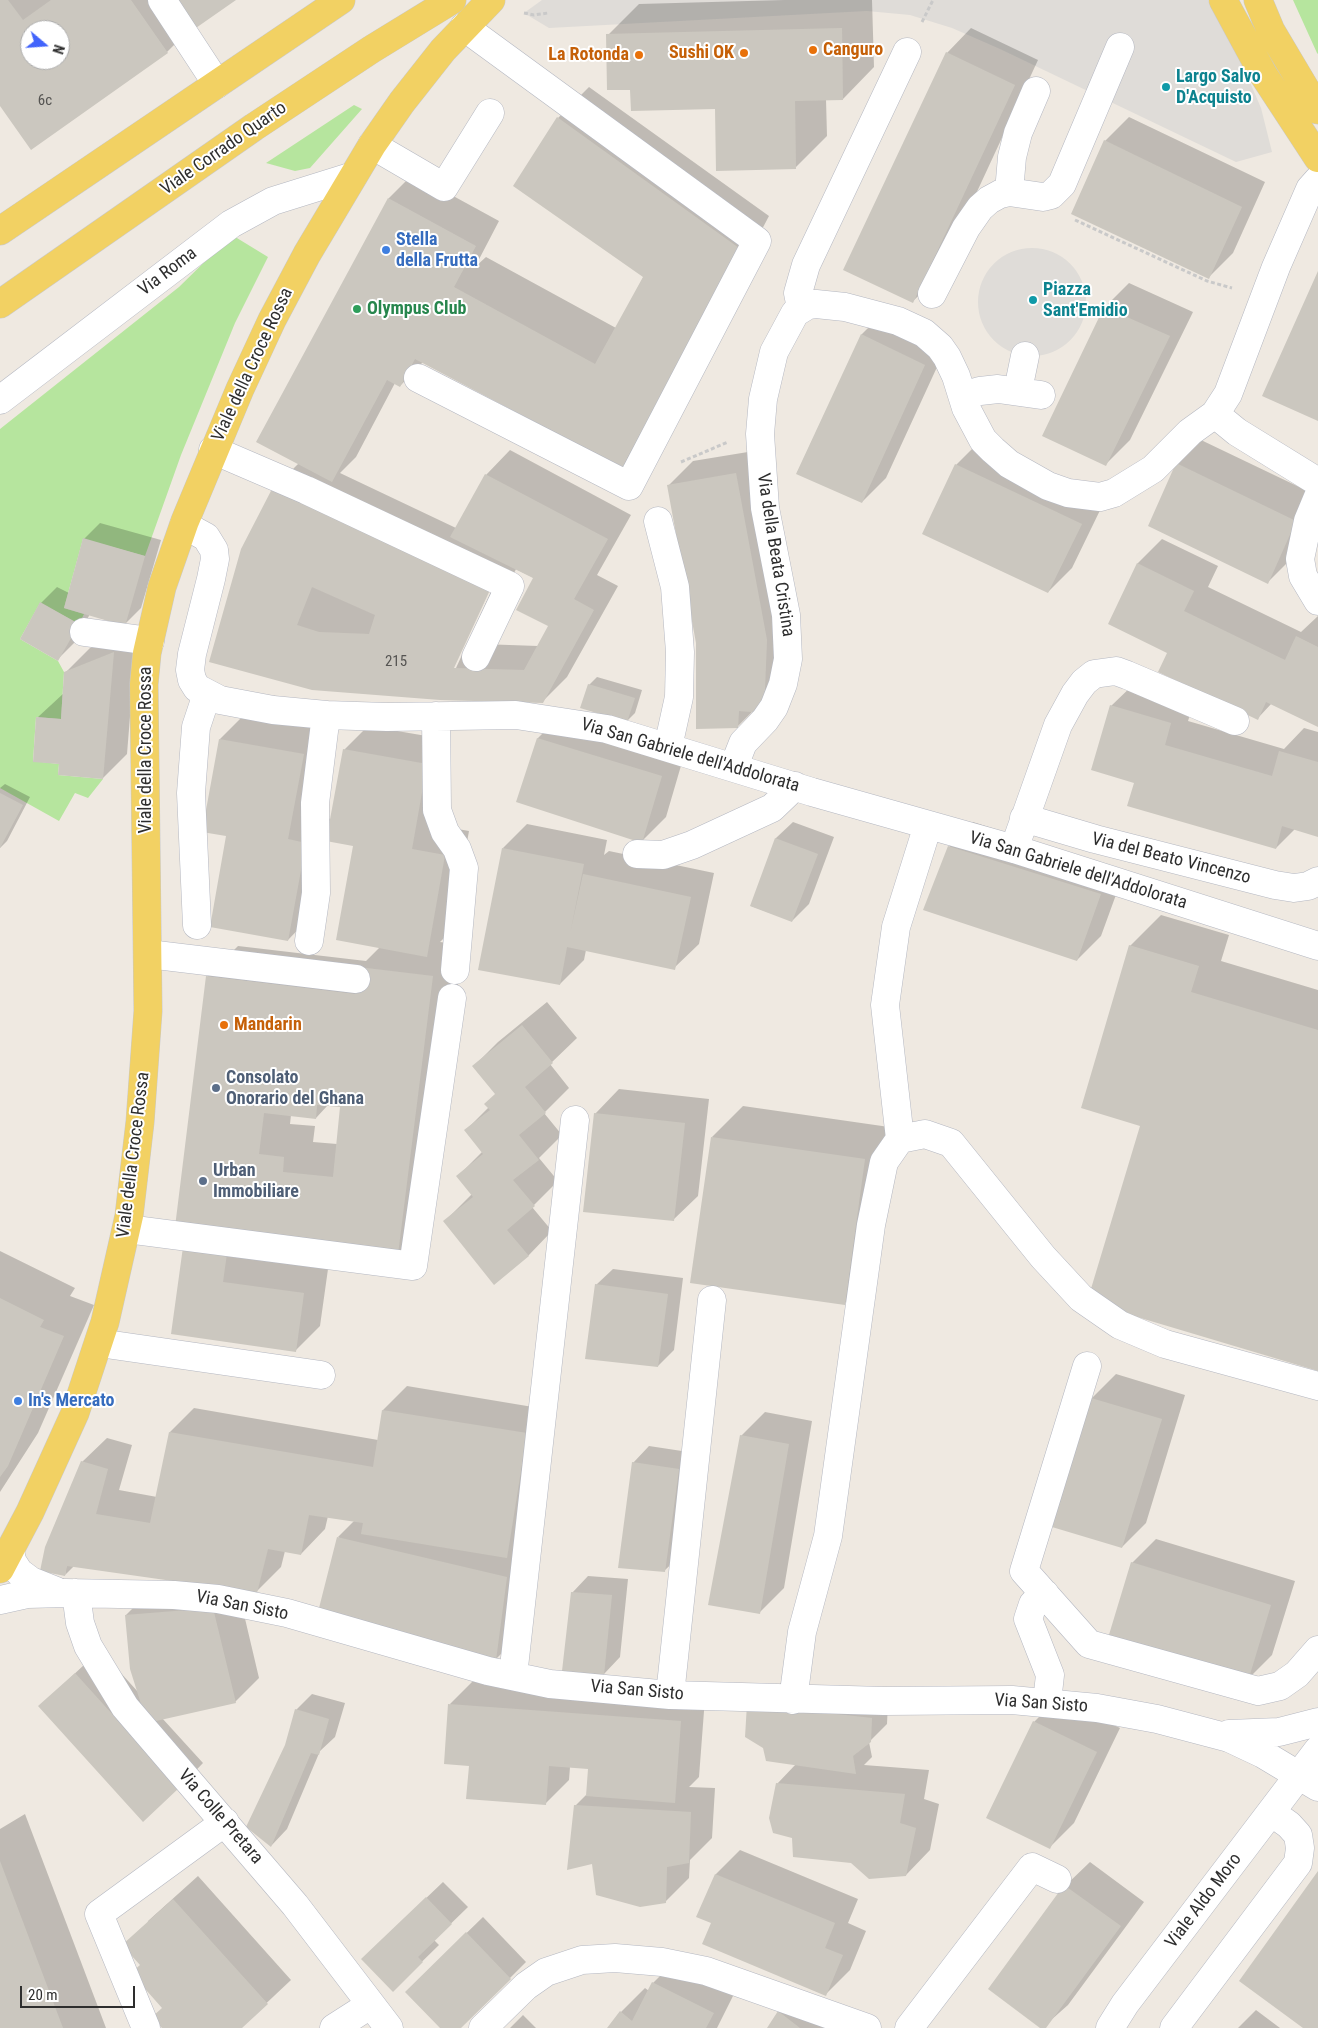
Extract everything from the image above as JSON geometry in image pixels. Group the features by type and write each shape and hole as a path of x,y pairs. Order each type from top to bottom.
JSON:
{"main road":[{"path":"0,231 341,0"},
{"name":"Viale Corrado Quarto","path":"0,304 254,127 372,48 452,0"},
{"name":"Viale della Croce Rossa","path":"3,1558 30,1512 75,1413 99,1343 127,1229 146,1046 148,954 143,725 144,684 150,641 162,586 213,450 272,320 307,254 372,146 426,70 491,0"},
{"path":"1223,0 1263,74 1318,158"},
{"path":"1258,0 1271,30 1318,110"}],"street":[{"path":"162,0 217,84"},
{"path":"418,378 629,486 757,240 464,27"},
{"path":"932,294 953,250 980,208 994,196 1009,192 1038,197 1051,195 1067,175 1090,113 1120,47"},
{"path":"907,52 806,265 798,293 801,308 816,304 845,307 898,321 924,333 940,347 947,357 966,408 983,440 1009,464 1048,486 1084,496 1100,497 1125,486 1153,469 1190,432 1215,414 1228,394 1263,298 1310,189 1318,180"},
{"path":"1009,192 1013,151 1036,91"},
{"path":"372,146 444,187 490,113"},
{"name":"Via Roma","path":"0,400 231,224 273,201 353,176"},
{"name":"Via della Beata Cristina","path":"734,766 743,744 774,707 783,684 788,659 786,615 765,508 760,434 763,399 774,352 787,324 801,308"},
{"path":"963,396 991,390 1029,392 1025,356"},
{"path":"1215,414 1237,432 1318,482"},
{"path":"213,450 306,490 510,586 476,657"},
{"path":"1318,498 1308,522 1310,549 1300,559 1303,576 1318,601"},
{"path":"658,521 675,588 680,652 678,697 668,747"},
{"path":"184,525 206,537 213,546 215,554 190,670 194,685 207,694 196,726 191,793 197,925"},
{"path":"84,632 150,641"},
{"path":"1014,849 1067,707 1084,682 1094,674 1105,671 1122,673 1235,721"},
{"name":"Via San Gabriele dell'Addolorata","path":"207,694 240,705 326,716 516,714 559,719 607,729 795,786 1014,849 1318,946"},
{"path":"309,941 316,893 315,803 326,716"},
{"path":"436,716 437,810 445,832 457,850 464,868 455,970"},
{"path":"637,854 663,855 692,845 772,808 795,786"},
{"name":"Via del Beato Vincenzo","path":"1024,818 1095,840 1275,885 1294,888 1308,886 1318,881"},
{"path":"900,1140 885,1005 896,927 928,825"},
{"path":"148,954 356,979"},
{"path":"127,1229 413,1266 452,998"},
{"path":"513,1676 575,1120"},
{"path":"793,1700 802,1632 828,1536 848,1405 871,1225 884,1162 900,1140 925,1134 951,1143 1043,1258 1081,1298 1120,1325 1165,1344 1318,1386"},
{"path":"670,1695 712,1300"},
{"path":"99,1343 321,1375"},
{"path":"1087,1366 1024,1571 1089,1644 1258,1691 1280,1686 1297,1674 1318,1650"},
{"name":"Via San Sisto","path":"3,1558 14,1565 23,1575 46,1588 70,1593"},
{"name":"Via San Sisto","path":"0,1600 28,1594 70,1593 174,1595 239,1602 287,1613 513,1676 550,1684 670,1695 793,1700 1047,1702 1125,1712 1217,1734 1251,1748 1308,1780"},
{"name":"Via Colle Pretara","path":"70,1593 88,1646 116,1694 151,1738 295,1905 370,2005 390,2028"},
{"path":"1045,1594 1033,1604 1028,1619 1050,1675 1047,1702"},
{"name":"Via San Sisto","path":"1217,1734 1279,1732 1318,1722"},
{"name":"Viale Aldo Moro","path":"1110,2028 1125,2004 1271,1812 1308,1780 1318,1750"},
{"path":"1174,2028 1294,1871 1298,1863 1300,1841 1298,1835 1289,1825 1271,1812"},
{"path":"146,2028 99,1914 225,1822"},
{"path":"909,2028 1032,1867 1057,1879"},
{"path":"482,2028 526,1986 546,1972 582,1960 615,1958 662,1962 706,1971 867,2028"},
{"path":"334,2028 370,2005"}],"path":[{"path":"921,24 933,0"},
{"path":"524,13 534,15 548,13"},
{"path":"1038,197 1066,216 1207,281 1263,298"},
{"path":"676,465 719,444 760,434"}],"green space":[{"path":"1293,0 1318,0 1318,54 1317,53"},
{"path":"354,105 362,109 310,168 295,171 266,163"},
{"path":"232,235 268,257 235,323 181,455 145,556 83,539 64,608 84,614 79,624 40,603 20,639 58,661 64,672 61,719 36,717 33,761 59,764 58,775 103,779 88,798 75,793 59,821 0,788 0,429 179,287"}],"shaded area":[{"name":"Largo Salvo D'Acquisto","path":"542,0 1208,0 1243,66 1261,108 1272,152 1236,162 1000,49 952,28 910,15 867,11 549,28 524,13"},
{"name":"Piazza Sant'Emidio","path":"1032,248 1053,252 1070,264 1082,281 1086,302 1082,323 1070,340 1053,352 1032,356 1011,352 994,340 982,323 978,302 982,281 994,264 1011,252"}],"building":[{"path":"0,0 8,0 23,20 51,0 131,0 168,53 31,150 0,106"},
{"path":"172,0 236,0 193,30"},
{"path":"842,28 843,100 795,101 796,169 716,171 715,109 631,111 630,90 607,90 606,34"},
{"path":"946,52 1015,85 913,303 843,270"},
{"path":"557,117 739,248 622,468 415,359 400,387 387,380 332,482 256,442 388,198 476,246 454,287 595,364 643,277 513,186"},
{"path":"1104,140 1242,207 1209,279 1071,214"},
{"path":"1318,271 1318,421 1262,396"},
{"path":"1104,307 1170,336 1106,466 1042,436"},
{"path":"861,334 925,365 862,503 796,474"},
{"path":"1176,463 1296,521 1268,584 1148,526"},
{"path":"955,464 1082,524 1048,593 922,534"},
{"path":"736,473 767,640 764,713 739,711 738,728 696,729 696,643 667,485"},
{"path":"485,474 608,539 574,599 594,610 543,703 440,700 312,690 209,662 241,549 273,487 490,590 454,668 524,670 548,626 516,610 533,578 450,537","holes":["312,587 375,615 369,634 319,632 297,625"]},
{"path":"83,538 145,556 125,626 64,608"},
{"path":"1137,563 1194,591 1184,611 1285,660 1296,636 1318,647 1318,727 1266,702 1258,720 1158,672 1167,653 1108,624"},
{"path":"40,602 79,624 58,661 20,639"},
{"path":"114,652 103,779 58,775 59,764 33,762 36,717 61,719 64,672"},
{"path":"588,684 635,698 627,722 580,708"},
{"path":"1110,705 1171,723 1165,745 1272,776 1279,751 1318,762 1318,837 1282,826 1276,849 1127,806 1134,783 1091,770"},
{"path":"537,738 662,776 642,843 516,802"},
{"path":"219,739 304,754 288,839 306,843 288,941 210,927 226,836 202,832"},
{"path":"343,749 427,764 412,849 445,855 427,957 336,940 353,846 326,841"},
{"path":"0,793 23,805 0,848"},
{"path":"775,838 818,854 792,922 750,906"},
{"path":"948,846 1101,894 1077,961 923,910"},
{"path":"502,848 584,864 570,934 583,874 691,897 675,970 567,947 560,985 478,970"},
{"path":"1129,945 1199,966 1191,992 1318,1030 1318,1371 1087,1302 1140,1126 1081,1108"},
{"path":"358,967 433,976 398,1254 175,1227 206,976 355,994","holes":["317,1105 340,1107 333,1177 283,1172 284,1157 259,1154 264,1113 316,1119"]},
{"path":"522,1025 553,1063 525,1087 546,1113 519,1135 539,1160 513,1180 535,1206 507,1230 529,1256 494,1285 443,1221 473,1197 456,1176 483,1154 464,1130 490,1110 484,1104 495,1094 472,1066"},
{"path":"594,1113 685,1123 674,1221 583,1212"},
{"path":"711,1137 865,1159 845,1305 690,1283"},
{"path":"183,1247 227,1253 223,1282 304,1293 296,1352 171,1334"},
{"path":"595,1284 668,1294 658,1367 585,1359"},
{"name":"In's Mercato","path":"0,1298 44,1320 40,1327 64,1336 8,1466 0,1477"},
{"path":"1091,1398 1162,1419 1122,1548 1052,1527"},
{"path":"382,1410 527,1433 507,1558 361,1534 363,1523 309,1515 301,1555 268,1549 257,1593 67,1566 65,1576 40,1571 45,1547 81,1461 108,1469 96,1514 150,1523 169,1432 373,1467"},
{"path":"740,1435 789,1444 760,1614 708,1605"},
{"path":"632,1462 679,1469 665,1572 618,1568"},
{"path":"337,1537 507,1577 496,1660 318,1612"},
{"path":"1131,1562 1271,1605 1248,1681 1108,1638"},
{"path":"571,1592 612,1595 604,1675 562,1671"},
{"path":"213,1608 236,1703 147,1723 130,1669 125,1615"},
{"path":"75,1673 179,1788 143,1822 38,1706"},
{"path":"448,1704 681,1721 675,1803 586,1796 588,1769 549,1766 546,1805 466,1799 469,1766 444,1764"},
{"path":"747,1704 872,1718 871,1742 853,1756 856,1774 766,1761 763,1748 745,1737"},
{"path":"295,1709 329,1719 319,1755 311,1753 271,1847 246,1827 285,1745"},
{"path":"1033,1721 1097,1752 1050,1849 986,1818"},
{"path":"776,1783 905,1794 900,1823 916,1828 906,1876 869,1879 851,1863 793,1857 792,1838 773,1833 769,1818"},
{"path":"574,1805 691,1812 689,1863 667,1867 666,1903 640,1907 596,1895 592,1864 567,1870"},
{"path":"0,1861 63,2028 0,2028"},
{"path":"1318,1871 1318,2028 1303,2028 1239,1981"},
{"path":"715,1874 835,1923 825,1948 843,1955 826,1996 702,1944 711,1923 696,1917"},
{"path":"1064,1885 1121,1926 1046,2028 1040,2028 988,1989"},
{"path":"426,1897 452,1924 418,1957 423,1962 393,1992 361,1959"},
{"path":"173,1899 268,2004 242,2028 162,2028 152,2017 162,2008 131,1973 140,1965 122,1945"},
{"path":"466,1932 511,1979 461,2028 440,2028 405,1992"},
{"path":"652,1982 714,2013 706,2028 607,2028 620,2011 632,2021"},
{"path":"778,2011 800,2028 767,2028"}],"place":[{"name":"Canguro","path":"813,50"},
{"name":"Sushi OK","path":"744,53"},
{"name":"La Rotonda","path":"639,55"},
{"name":"Largo Salvo D'Acquisto","path":"1166,87"},
{"name":"Stella della Frutta","path":"386,250"},
{"name":"Piazza Sant'Emidio","path":"1033,300"},
{"name":"Olympus Club","path":"357,309"},
{"name":"Mandarin","path":"224,1025"},
{"name":"Consolato Onorario del Ghana","path":"216,1088"},
{"name":"Urban Immobiliare","path":"203,1181"},
{"name":"In's Mercato","path":"18,1401"}]}
